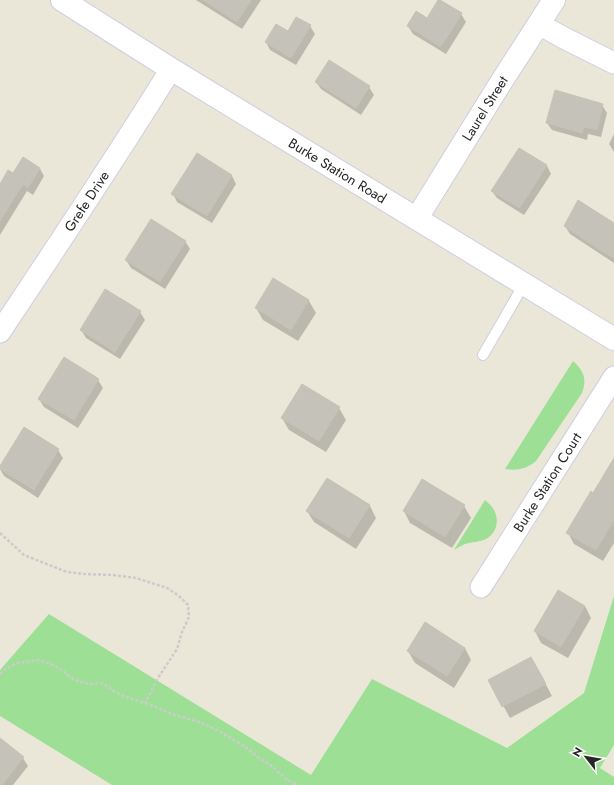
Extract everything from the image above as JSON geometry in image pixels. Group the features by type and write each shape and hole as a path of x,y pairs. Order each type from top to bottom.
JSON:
{"street":[{"name":"Burke Station Road","path":"62,0 171,69 614,339"},
{"name":"Laurel Street","path":"417,218 490,100 544,27 554,0"},
{"path":"544,27 614,63"},
{"name":"Grefe Drive","path":"0,332 107,170 171,69"},
{"name":"Burke Station Court","path":"480,587 614,377"}],"lane":[{"path":"483,355 524,284"}],"path":[{"path":"0,533 24,555 67,572 136,578 167,588 179,596 188,605 189,617 177,647 145,703"},
{"path":"0,674 17,663 40,660 62,670 73,679 84,683 103,683 123,696 199,722 219,731 241,744 258,758 273,767 287,780 298,785"}],"green space":[{"path":"573,361 580,368 584,376 584,388 582,393 536,461 521,469 505,469"},
{"path":"485,500 495,511 496,515 497,520 493,533 486,539 465,544 454,550"},
{"path":"614,596 614,745 600,768 614,777 614,785 112,785 0,716 0,670 49,614 311,775 372,679 507,748 584,693"}],"building":[{"path":"203,0 251,0 237,22"},
{"path":"438,0 462,13 441,47 407,26 416,11 427,18"},
{"path":"296,17 311,25 291,58 265,42 276,24 288,31"},
{"path":"329,60 370,86 356,108 315,82"},
{"path":"555,90 603,104 597,130 584,127 582,133 546,123"},
{"path":"519,148 547,165 520,208 491,191"},
{"path":"197,153 232,175 207,216 171,194"},
{"path":"23,157 40,168 28,188 23,184 0,221 0,184 8,170 13,173"},
{"path":"578,200 614,223 614,258 564,226"},
{"path":"151,219 186,241 160,282 125,260"},
{"path":"273,278 309,300 291,330 255,308"},
{"path":"105,289 141,311 115,352 80,330"},
{"path":"64,357 99,379 74,420 38,399"},
{"path":"302,384 340,407 319,441 281,418"},
{"path":"24,427 59,449 34,490 0,469 0,466"},
{"path":"614,458 614,520 596,550 566,533 591,491 593,493"},
{"path":"327,478 370,505 349,538 306,511"},
{"path":"422,479 465,505 445,537 403,511"},
{"path":"558,590 585,606 561,647 534,631"},
{"path":"425,622 465,648 447,676 407,651"},
{"path":"531,657 546,684 502,707 488,680"},
{"path":"0,738 24,757 2,785 0,785"}]}
